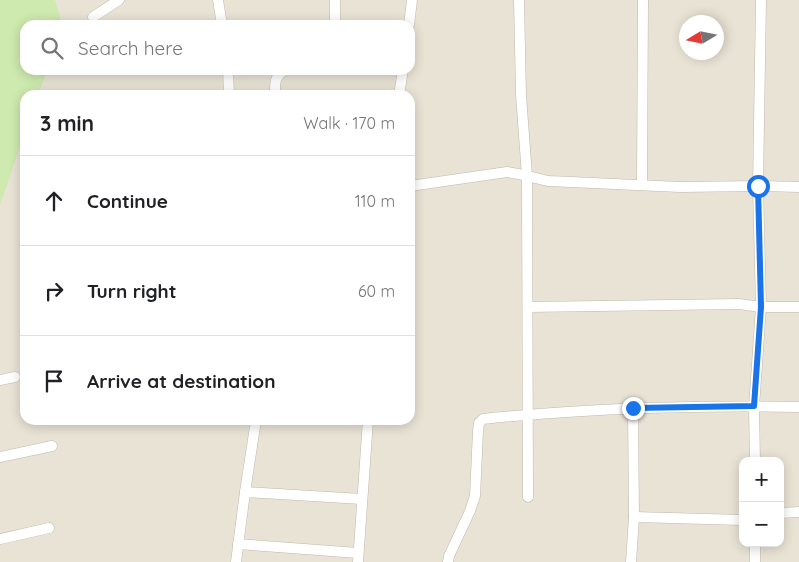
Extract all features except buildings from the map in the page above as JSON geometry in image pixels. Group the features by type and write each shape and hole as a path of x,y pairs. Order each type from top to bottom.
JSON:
{"street":[{"path":"93,17 119,0"},
{"path":"218,0 221,20"},
{"path":"334,20 335,0"},
{"path":"410,20 412,0"},
{"path":"519,0 521,95 527,176 528,497"},
{"path":"642,185 643,0"},
{"path":"755,457 754,406 761,307 758,186 761,0"},
{"path":"228,75 229,90"},
{"path":"275,90 275,80 279,75"},
{"path":"400,90 402,75"},
{"path":"415,185 507,172 520,173 549,181 680,187 799,187"},
{"path":"528,307 738,304 761,307 799,307"},
{"path":"0,380 15,377"},
{"path":"448,562 475,496 478,431 483,420 528,414 633,408 799,407"},
{"path":"631,562 634,517 633,408"},
{"path":"236,562 255,425"},
{"path":"238,544 358,558 368,425"},
{"path":"0,457 52,446"},
{"path":"245,492 362,499"},
{"path":"784,513 799,512"},
{"path":"634,517 739,520"},
{"path":"0,538 49,528"},
{"path":"755,547 755,562"}],"shaded area":[{"path":"0,0 799,0 799,562 0,562"}],"green space":[{"path":"0,0 55,0 61,20 20,20 20,75 45,75 40,90 20,90 20,147 0,205"}],"route":[{"path":"633,408 754,406 761,307 758,186"}]}
